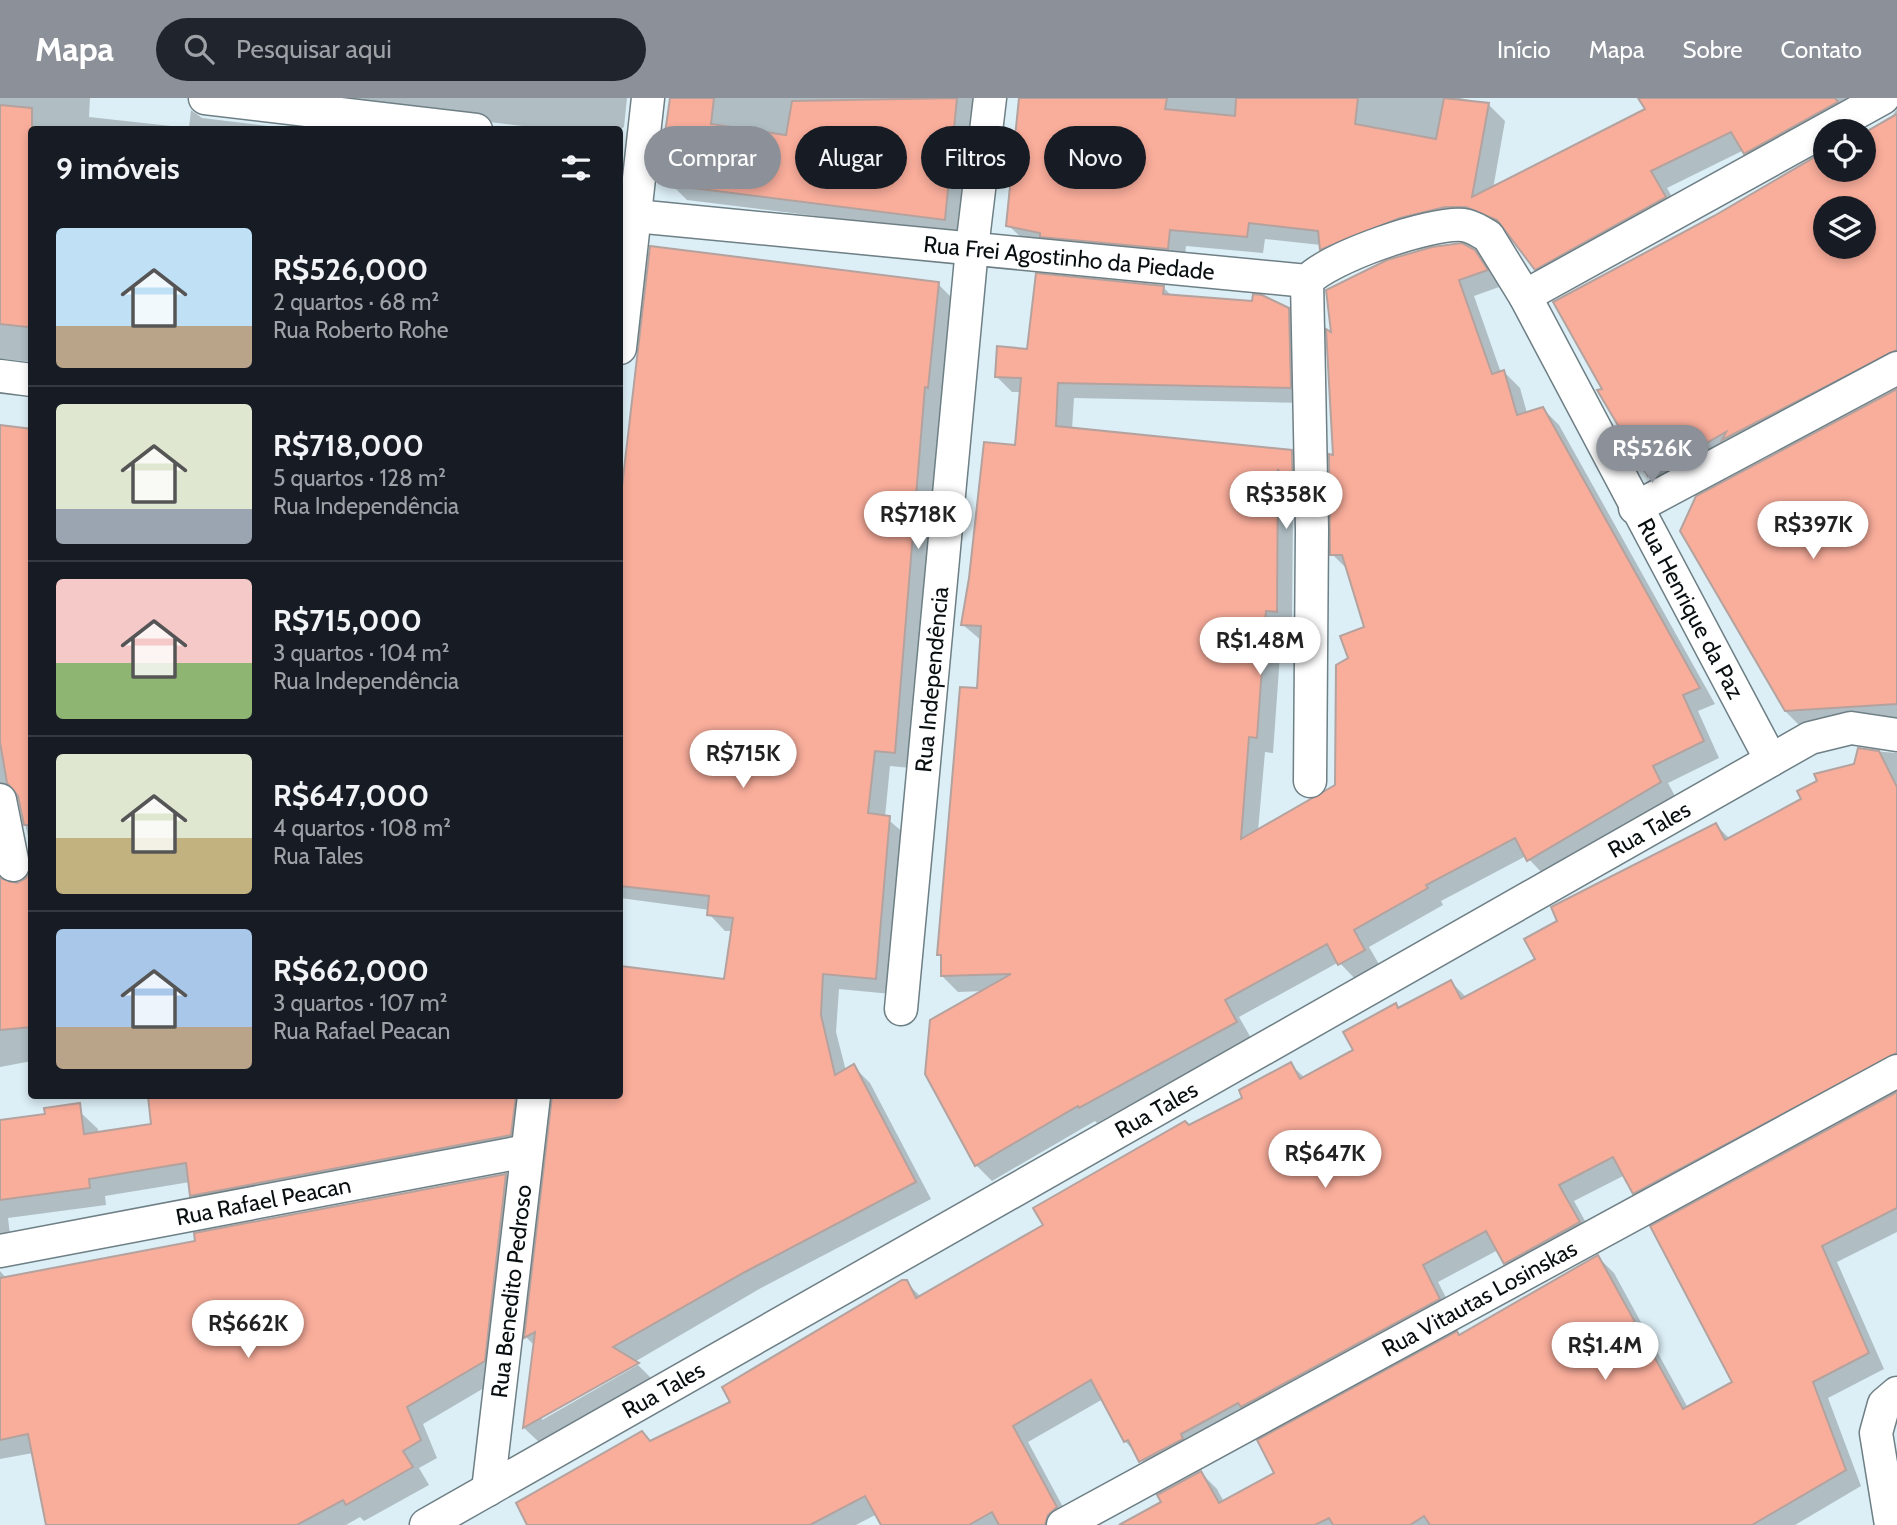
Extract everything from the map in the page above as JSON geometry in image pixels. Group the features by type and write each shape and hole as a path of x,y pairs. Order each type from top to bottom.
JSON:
{"street":[{"path":"205,98 442,126"},
{"path":"623,322 635,216 631,147 648,98"},
{"name":"Rua Independência","path":"901,1009 972,248 990,98"},
{"path":"1525,296 1883,98"},
{"name":"Rua Frei Agostinho da Piedade","path":"635,216 1307,281"},
{"name":"Rua Henrique da Paz","path":"1307,281 1325,265 1397,239 1461,225 1488,236 1525,296 1635,508 1771,760"},
{"path":"1307,281 1312,530 1310,781"},
{"path":"1635,508 1897,368"},
{"path":"0,376 28,380"},
{"name":"Rua Tales","path":"426,1525 1810,738 1851,728 1897,735"},
{"path":"0,800 15,865"},
{"name":"Rua Vitautas Losinskas","path":"1063,1525 1897,1071"},
{"name":"Rua Benedito Pedroso","path":"488,1490 534,1099"},
{"name":"Rua Rafael Peacan","path":"0,1251 527,1151"},
{"path":"1884,1522 1876,1433 1890,1399"}],"building":[{"path":"670,98 714,98 711,124 725,126 666,126"},
{"path":"957,98 954,126 921,126 921,189 948,189 945,220 701,189 781,189 781,134 786,135 792,101"},
{"path":"1019,98 1167,98 1165,109 1235,116 1236,98 1358,98 1355,124 1436,139 1444,98 1489,103 1472,197 1645,109 1638,98 1835,98 1838,102 1744,154 1731,132 1651,171 1666,197 1535,270 1497,220 1466,207 1445,207 1400,218 1320,250 1318,231 1249,223 1247,237 1170,230 1168,249 1040,237 1040,233 1006,226 1010,189 1030,189 1030,126 1016,126"},
{"path":"0,105 32,108 32,126 28,126 28,327 0,324"},
{"path":"1897,114 1897,350 1722,440 1726,432 1648,476 1597,390 1602,389 1553,302 1714,216 1813,158 1813,182 1876,182 1876,126"},
{"path":"1462,243 1475,250 1488,270 1459,280 1492,374 1504,370 1517,415 1543,407 1700,688 1683,695 1704,741 1653,766 1661,782 1527,861 1515,838 1426,885 1428,888 1354,930 1365,950 1338,965 1327,944 1225,1000 1237,1022 1079,1108 1078,1106 975,1166 925,1074 930,1020 1011,974 941,976 941,955 937,955 960,687 977,688 981,626 961,625 984,442 1015,445 1021,378 995,377 997,346 1027,349 1036,273 1164,286 1163,294 1252,301 1253,294 1262,295 1289,308 1291,388 1058,383 1056,426 1292,450 1293,510 1278,469 1277,612 1266,611 1257,738 1249,737 1241,839 1335,785 1336,665 1348,658 1340,636 1364,627 1342,555 1330,555 1329,454 1333,455 1326,329 1331,332 1326,290 1387,260 1432,247"},
{"path":"650,246 939,282 928,388 925,387 895,753 875,751 868,813 890,816 876,979 823,974 821,1015 835,1075 854,1064 916,1182 745,1272 613,1347 639,1363 523,1428 535,1332 524,1338 552,1099 623,1099 623,966 724,979 733,918 707,915 709,896 623,886 623,478"},
{"path":"1897,389 1897,704 1785,711 1680,531 1696,496"},
{"path":"0,425 28,428 28,825 24,825 18,796 7,783 0,742"},
{"path":"1858,748 1879,751 1897,787 1897,1053 1633,1194 1613,1157 1559,1185 1580,1222 1504,1264 1486,1231 1423,1265 1440,1299 1241,1407 1238,1403 1181,1434 1183,1439 1139,1462 1128,1440 1124,1442 1091,1380 1013,1426 1057,1507 1048,1515 1045,1525 999,1525 992,1512 969,1525 881,1525 865,1496 810,1525 527,1525 516,1503 642,1431 650,1441 730,1402 722,1387 902,1280 907,1280 916,1298 1043,1225 1033,1208 1185,1121 1189,1125 1242,1098 1239,1090 1291,1062 1300,1079 1353,1050 1343,1032 1396,1003 1398,1008 1451,980 1461,999 1535,959 1524,939 1557,921 1551,907 1716,823 1725,840 1801,799 1797,791 1817,781 1814,774 1854,764"},
{"path":"28,873 28,1027 0,1030 0,878 17,883 26,878"},
{"path":"1897,1092 1897,1208 1822,1246 1869,1353 1813,1382 1846,1470 1752,1525 1430,1525 1424,1516 1410,1525 1333,1525 1329,1518 1315,1525 1119,1525 1161,1502 1157,1495 1201,1471 1219,1503 1274,1473 1257,1440 1457,1331 1459,1335 1598,1255 1683,1409 1732,1382 1650,1226"},
{"path":"148,1099 516,1099 511,1135 190,1196 186,1163 89,1179 90,1188 0,1200 0,1120 45,1114 44,1108 80,1103 84,1134 151,1124"},
{"path":"506,1174 485,1361 407,1407 421,1440 403,1451 413,1467 346,1505 343,1500 297,1525 46,1525 28,1434 0,1440 0,1278 195,1241 194,1233"}]}
